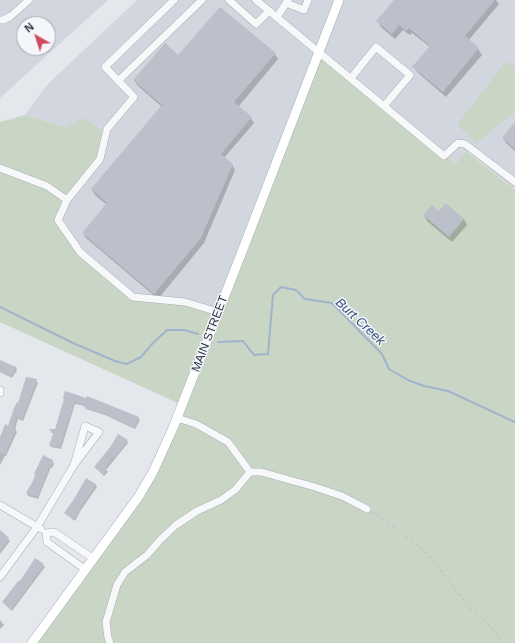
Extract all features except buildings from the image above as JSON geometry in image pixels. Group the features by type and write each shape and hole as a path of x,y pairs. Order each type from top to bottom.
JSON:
{"main road":[{"name":"MAIN STREET","path":"32,643 139,496 153,472 177,418 339,0"}],"street":[{"path":"0,20 11,16 29,0"},
{"path":"174,0 105,67 134,97 107,128 100,159 68,200 58,220 80,252 133,297 185,302 218,312"},
{"path":"118,80 202,0"},
{"path":"228,0 256,24 269,11"},
{"path":"256,0 444,156 458,144 465,144 515,182"},
{"path":"277,17 287,2 304,10 308,0"},
{"path":"351,78 376,47 410,75 384,106"},
{"path":"0,168 47,186 68,200"},
{"path":"177,418 196,424 228,442 250,472"},
{"path":"0,577 37,527 74,465 99,432 85,426 74,465"},
{"path":"250,472 260,472 315,487 342,496 367,509"},
{"path":"110,643 106,622 117,585 125,572 148,555 160,540 176,525 198,511 221,500 235,490 250,472"},
{"path":"0,504 46,533 54,532 94,559"},
{"path":"46,533 47,542 86,570"}],"path":[{"path":"367,509 390,524 427,553 469,607 492,628 502,643"}],"shaded area":[{"path":"0,0 108,0 56,47 56,16 16,16 16,56 46,56 0,98"},
{"path":"137,0 515,0 515,66 506,61 477,143 515,112 515,190 467,151 456,164 444,156 218,312 133,297 80,252 58,220 65,127 25,115 48,84"}],"green space":[{"path":"319,51 456,164 466,151 515,190 515,643 32,643 153,472 182,405 0,322 0,122 25,115 65,127 84,118 102,131 105,138 100,159 67,200 58,220 80,252 133,297 185,302 218,312"},
{"path":"506,61 515,66 515,112 477,143 457,125"}],"waterway":[{"name":"Burt Creek","path":"218,342 243,341 254,355 268,354 273,295 281,287 296,290 305,299 332,303 382,354 389,369 408,380 424,386 448,391 515,422"},
{"name":"Burt Creek","path":"0,307 73,343 115,361 127,364 141,357 167,330 184,330 198,334"}]}
